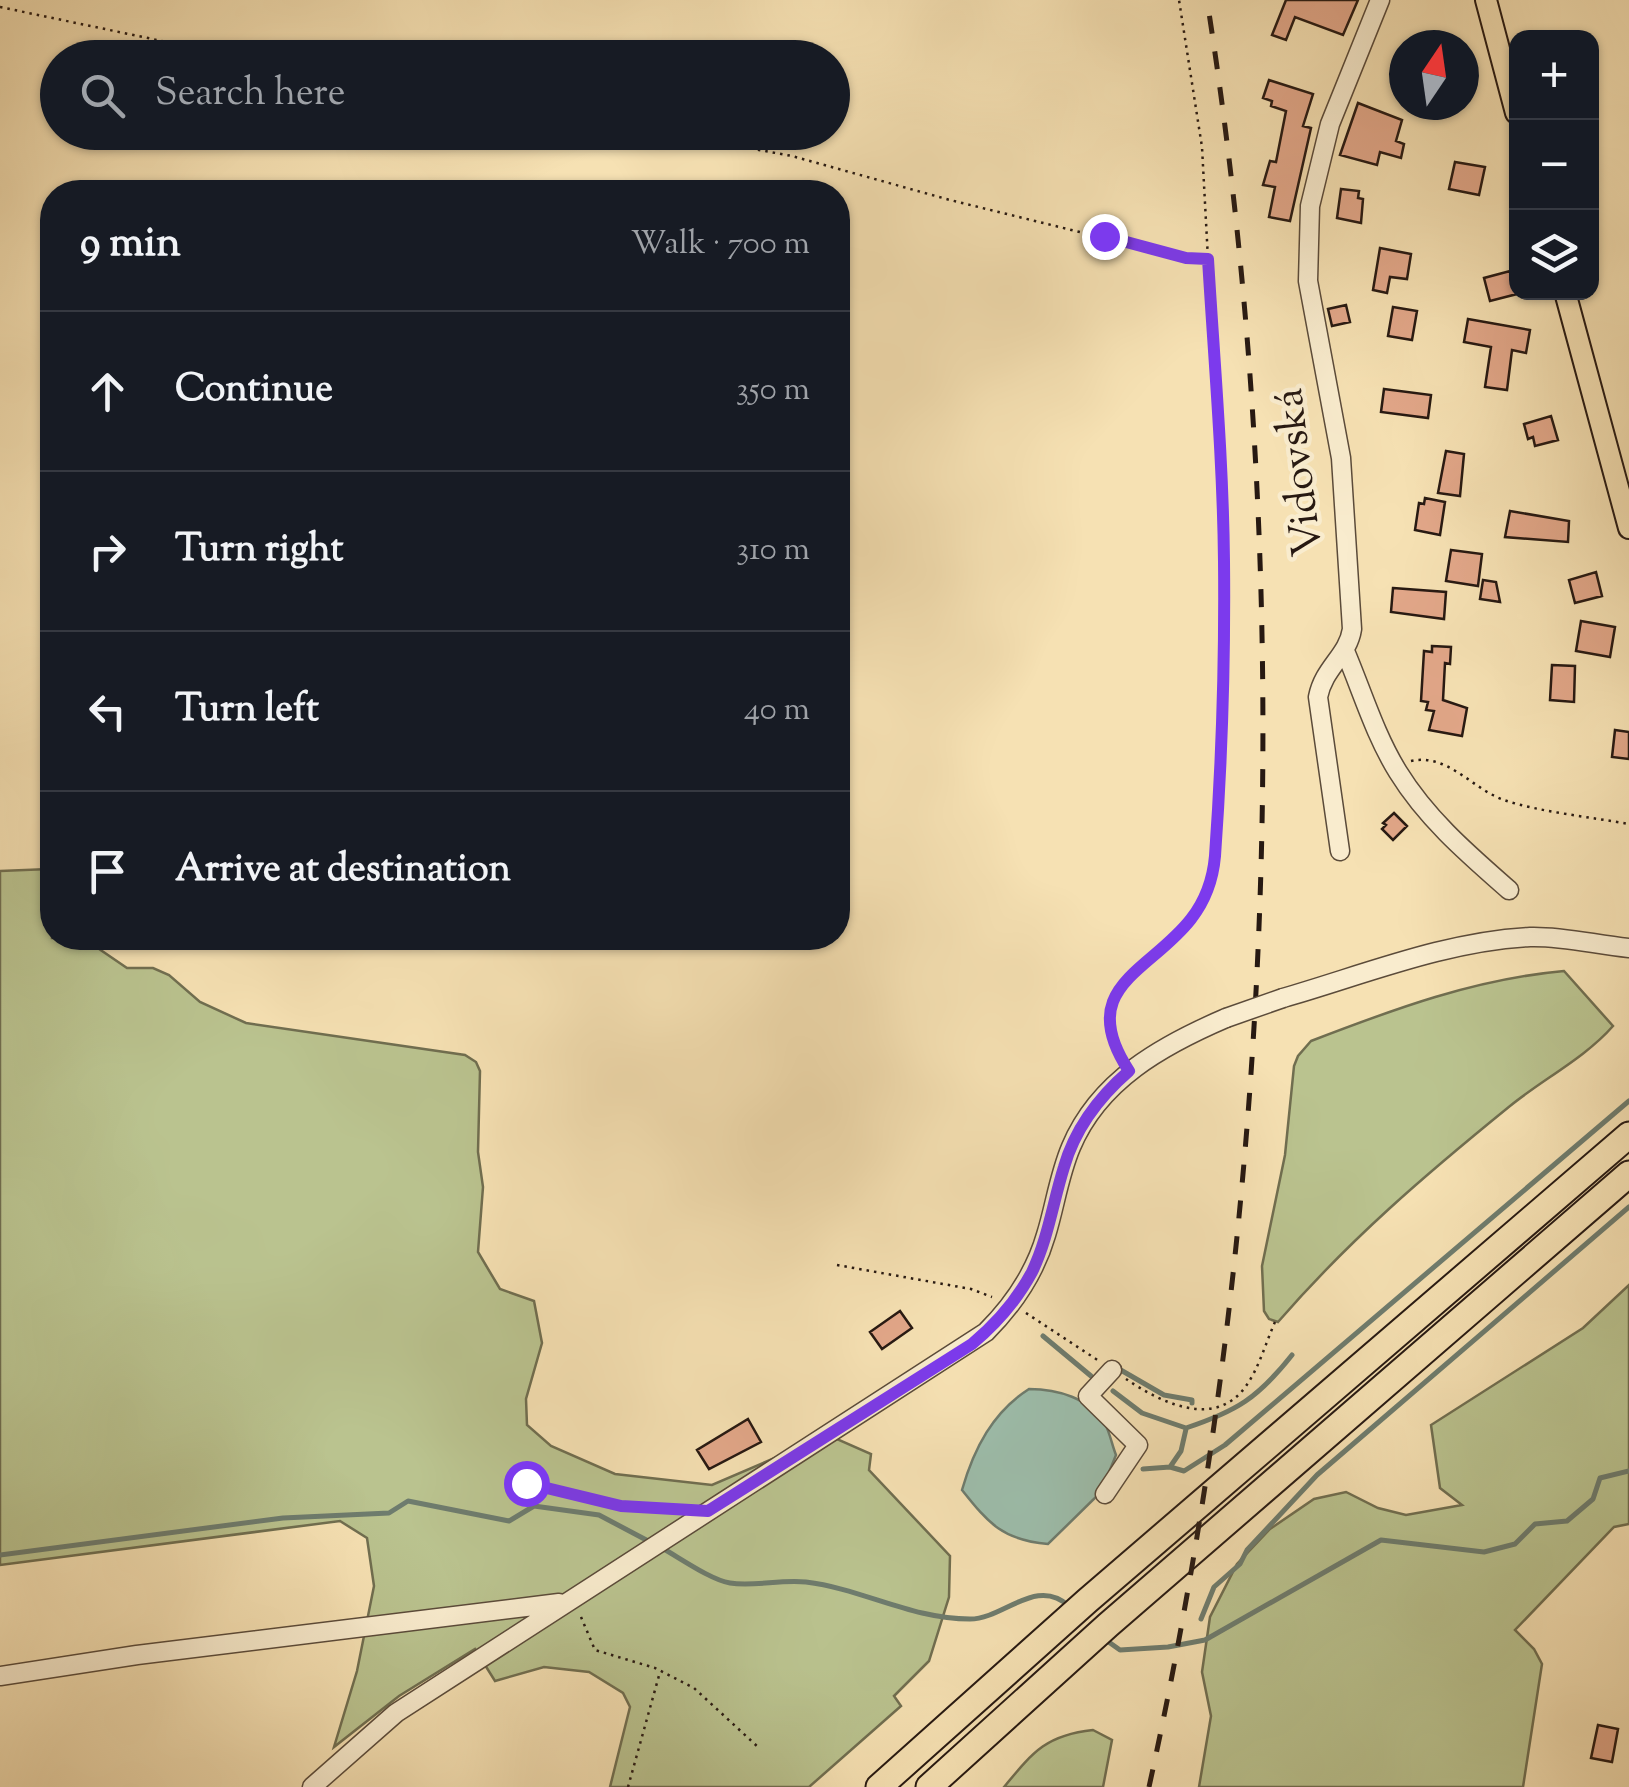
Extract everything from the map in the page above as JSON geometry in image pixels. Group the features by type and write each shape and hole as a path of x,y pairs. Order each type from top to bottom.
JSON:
{"highway":[{"path":"878,1787 1087,1601 1629,1135"},
{"path":"929,1787 1108,1624 1629,1174"}],"main road":[{"path":"1486,0 1509,87"},
{"path":"1567,300 1629,528"}],"street":[{"name":"Vidovská","path":"1344,651 1352,629 1341,458 1308,281 1310,206 1330,124 1380,0"},
{"path":"1340,851 1318,707 1323,678 1344,651 1396,769 1418,802 1454,841 1509,890"},
{"path":"312,1787 396,1713 972,1344 1012,1304 1040,1254 1076,1135 1104,1094 1129,1071 1226,1018 1452,949 1503,940 1554,938 1624,950"},
{"path":"1106,1494 1138,1445 1088,1396 1112,1370"},
{"path":"0,1676 569,1600"}],"path":[{"path":"1129,1071 1112,1038 1114,998 1132,972 1193,917 1208,889 1214,856 1222,700 1224,558 1202,147 1179,0"},
{"path":"0,7 157,40"},
{"path":"760,150 1186,258 1208,259"},
{"path":"1396,769 1424,759 1461,772 1502,800 1629,824"},
{"path":"837,1266 970,1289 1012,1304 1158,1400 1182,1408 1215,1407 1240,1394 1248,1385 1275,1322"},
{"path":"526,1483 621,1506 708,1511"},
{"path":"569,1600 595,1650 660,1670 694,1688 758,1747"},
{"path":"628,1787 660,1670"}],"green space":[{"path":"40,869 40,950 101,950 127,968 153,968 169,975 200,1002 246,1023 465,1055 476,1062 480,1071 478,1152 483,1187 478,1252 500,1289 534,1301 542,1343 526,1399 527,1425 551,1446 615,1474 712,1485 828,1435 871,1454 869,1470 950,1556 949,1597 929,1661 894,1696 901,1706 809,1787 610,1787 630,1707 623,1693 589,1672 544,1667 495,1681 475,1649 399,1696 334,1747 357,1671 374,1586 367,1538 340,1521 0,1565 0,871"},
{"path":"1564,971 1613,1026 1418,1183 1361,1235 1278,1322 1269,1319 1264,1311 1262,1266 1285,1155 1298,1056 1311,1041 1404,1007 1467,988"},
{"path":"1629,1285 1629,1524 1614,1527 1515,1630 1534,1649 1542,1664 1523,1787 1199,1787 1211,1716 1202,1672 1210,1617 1237,1564 1270,1529 1314,1499 1346,1492 1378,1508 1406,1515 1462,1505 1440,1488 1431,1425 1583,1328"},
{"path":"1093,1730 1112,1740 1103,1787 1004,1787 1042,1747 1063,1736"}],"shaded area":[{"path":"1029,1389 1061,1393 1091,1408 1105,1424 1116,1455 1101,1492 1048,1544 1019,1539 998,1528 962,1490 986,1432"}],"building":[{"path":"1286,0 1358,0 1343,35 1295,17 1286,40 1272,35"},
{"path":"1269,80 1313,94 1303,126 1311,128 1290,221 1269,217 1275,187 1263,185 1270,161 1276,162 1286,111 1271,106 1272,101 1263,98"},
{"path":"1358,103 1389,115 1389,120 1402,120 1396,141 1404,144 1401,158 1380,152 1377,165 1340,155"},
{"path":"1455,162 1485,167 1479,195 1449,189"},
{"path":"1341,189 1359,191 1358,198 1363,199 1361,223 1337,218"},
{"path":"1380,248 1411,254 1407,279 1390,277 1387,293 1373,290"},
{"path":"1509,271 1509,296 1490,301 1484,278"},
{"path":"1346,305 1350,322 1332,326 1328,309"},
{"path":"1393,307 1417,311 1412,340 1388,336"},
{"path":"1468,319 1530,330 1526,353 1512,350 1507,390 1485,387 1491,347 1464,342"},
{"path":"1384,389 1431,395 1428,418 1381,412"},
{"path":"1551,416 1558,440 1535,446 1533,437 1528,439 1524,424"},
{"path":"1446,451 1464,454 1460,496 1438,493"},
{"path":"1425,498 1445,502 1440,535 1415,530 1419,503 1424,504"},
{"path":"1510,511 1569,521 1568,542 1505,537"},
{"path":"1451,550 1482,554 1478,586 1446,581"},
{"path":"1596,572 1602,596 1575,603 1569,580"},
{"path":"1483,580 1496,582 1500,602 1480,599"},
{"path":"1393,588 1446,592 1444,619 1391,612"},
{"path":"1581,621 1615,627 1610,657 1576,651"},
{"path":"1432,646 1451,647 1450,664 1445,663 1443,700 1467,708 1462,736 1429,730 1434,711 1426,710 1428,702 1421,701 1424,651 1432,652"},
{"path":"1552,665 1575,666 1574,702 1550,700"},
{"path":"1615,730 1629,732 1629,759 1612,757"},
{"path":"1394,813 1407,826 1393,840 1382,829"},
{"path":"900,1311 912,1328 882,1349 870,1332"},
{"path":"748,1419 761,1442 709,1469 697,1450"},
{"path":"1598,1725 1618,1729 1612,1762 1591,1758"}],"waterway":[{"path":"1143,1469 1170,1467 1184,1471 1225,1445 1629,1101"},
{"path":"1201,1619 1214,1587 1240,1564 1247,1550 1317,1475 1629,1207"},
{"path":"1043,1336 1091,1376"},
{"path":"1113,1391 1142,1413 1186,1428 1245,1401 1292,1355"},
{"path":"1119,1369 1164,1395 1192,1403"},
{"path":"1170,1467 1181,1451 1186,1429"},
{"path":"1103,1638 1120,1650 1205,1640 1381,1540 1484,1552 1515,1544 1535,1524 1567,1521 1593,1499 1600,1478 1629,1471"},
{"path":"0,1555 283,1518 389,1513 408,1501 509,1521 534,1506 599,1515 652,1543"},
{"path":"662,1548 730,1583 806,1582 948,1618 983,1617 1044,1595 1069,1606"}],"railway":[{"path":"1149,1787 1192,1568 1225,1346 1247,1122 1260,896 1263,670 1255,445 1236,221 1207,0"}],"route":[{"path":"526,1483 621,1506 708,1511 972,1344 1012,1304 1032,1271 1072,1145 1104,1094 1129,1071 1112,1038 1114,998 1141,962 1193,917 1212,874 1222,700 1224,558 1208,259 1186,258 1104,236"}]}
